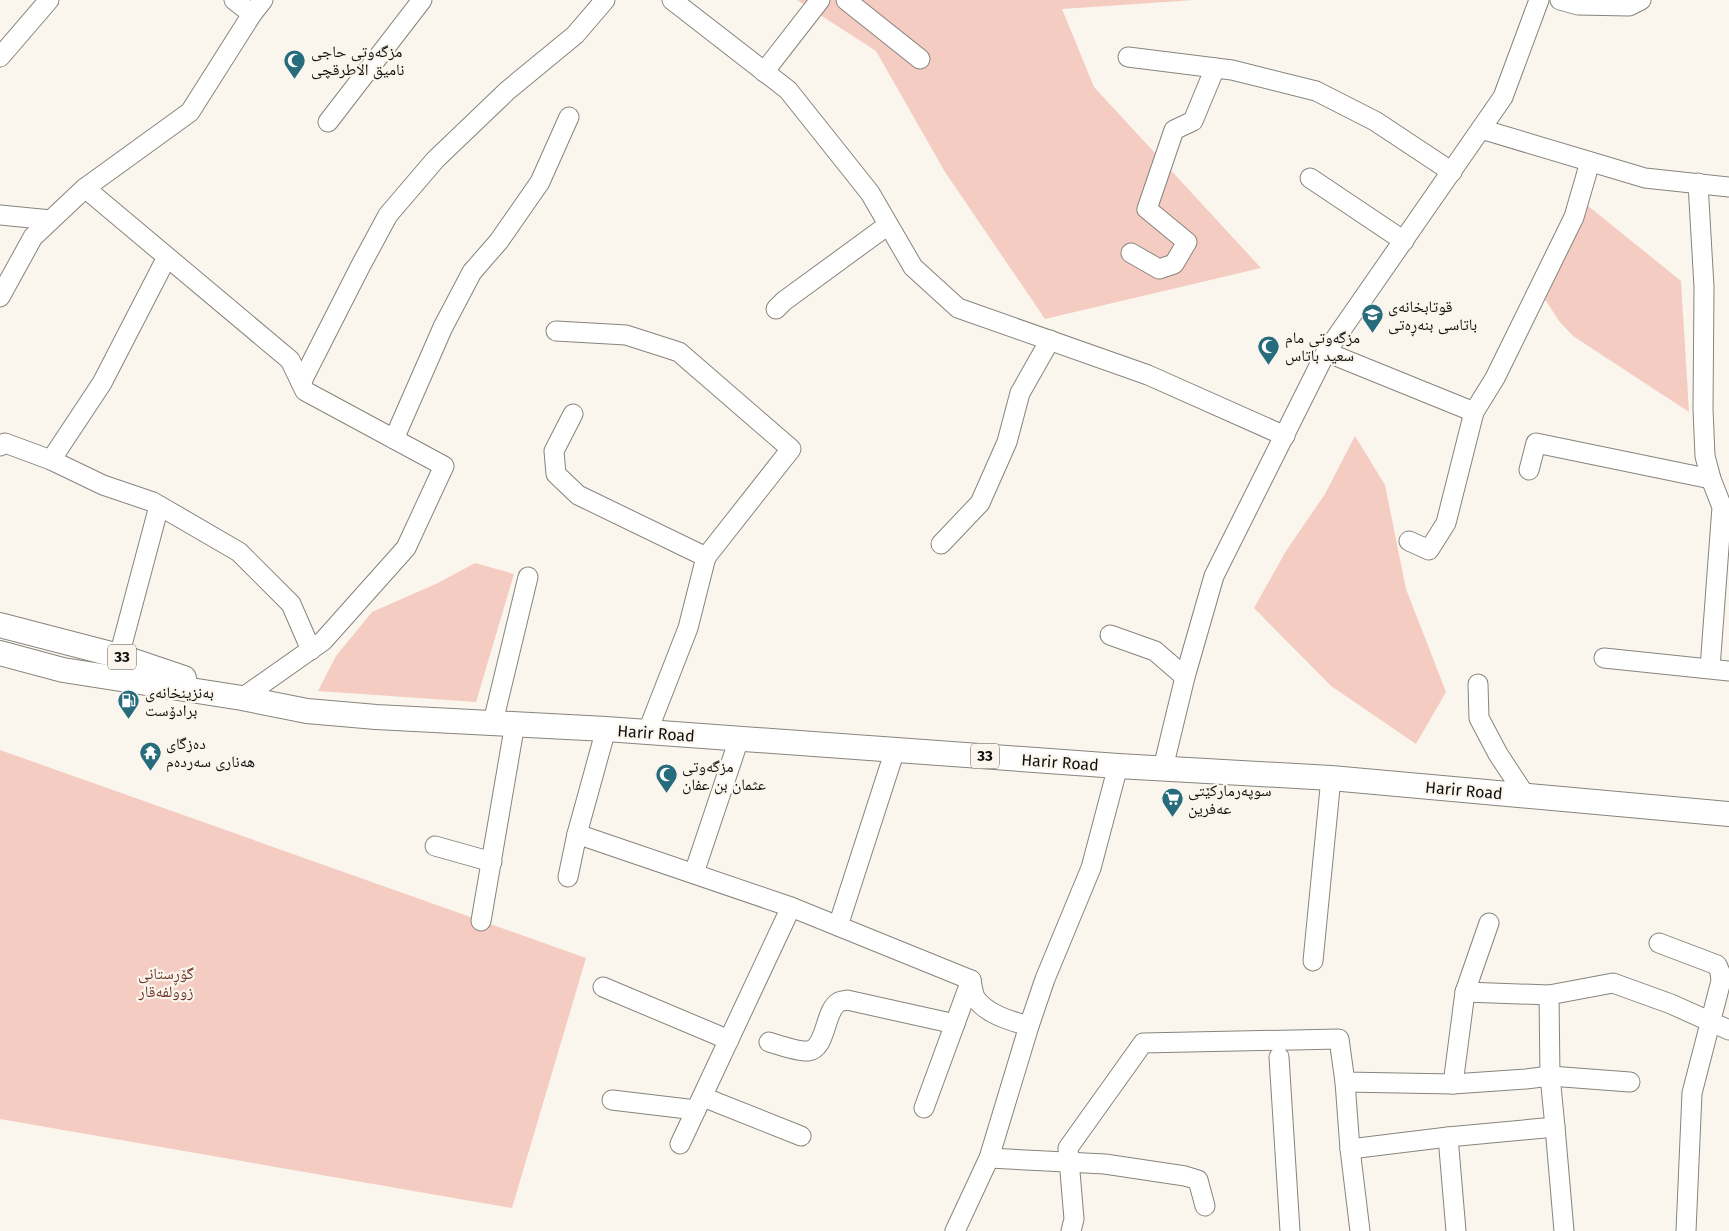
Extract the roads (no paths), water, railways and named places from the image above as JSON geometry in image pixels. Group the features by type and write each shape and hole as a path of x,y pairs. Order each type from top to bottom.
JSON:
{"main road":[{"name":"33","path":"0,625 119,656 242,698"},
{"name":"33","path":"0,652 62,670 242,698"},
{"name":"Harir Road","path":"242,698 307,711 651,732 1118,766 1331,778 1729,814"}],"street":[{"path":"0,57 49,0"},
{"path":"0,297 33,237 85,188 190,112 258,7 234,0"},
{"path":"328,122 422,0"},
{"path":"301,383 388,215 435,160 507,91 575,35 605,0"},
{"path":"764,72 820,0"},
{"path":"846,0 920,58"},
{"path":"1163,768 1185,677 1214,576 1326,352 1503,97 1539,0"},
{"path":"1560,0 1578,5 1629,6 1641,0"},
{"path":"685,4 764,72 788,90 870,193 913,267 958,308 1148,375 1285,436"},
{"path":"1128,57 1232,70 1316,91 1375,121 1452,172"},
{"path":"1131,253 1159,269 1174,264 1187,242 1147,209 1174,130 1193,121 1215,68"},
{"path":"394,439 443,327 472,272 500,241 540,182 569,117"},
{"path":"1481,129 1645,178 1729,187"},
{"path":"1410,541 1429,550 1446,522 1474,412 1495,378 1574,217 1590,162"},
{"path":"1310,178 1404,241"},
{"path":"1698,183 1704,287 1703,409 1705,456 1711,479 1725,508 1710,668"},
{"path":"85,188 290,360 304,391 444,466 406,548 323,641 242,698"},
{"path":"0,215 51,220"},
{"path":"776,309 888,225"},
{"path":"51,460 102,382 167,257"},
{"path":"556,331 626,335 679,352 791,449 706,557 688,628 648,728 651,732"},
{"path":"941,544 980,503 1007,442 1020,393 1050,340"},
{"path":"1326,352 1474,412"},
{"path":"573,414 554,451 556,474 578,495 706,557"},
{"path":"0,446 5,443 51,460 103,486 153,502 239,552 292,604 311,650"},
{"path":"1529,470 1536,443 1711,479"},
{"path":"119,656 159,506"},
{"path":"481,921 492,862 504,723 528,577"},
{"path":"1110,635 1155,651 1185,677"},
{"path":"1604,658 1729,671"},
{"path":"1478,684 1479,718 1498,754 1525,795"},
{"path":"568,877 606,729"},
{"path":"694,873 740,739"},
{"path":"838,926 895,750"},
{"path":"955,1231 989,1158 1045,979 1091,868 1118,766"},
{"path":"1313,961 1331,778"},
{"path":"578,834 791,907 970,980 976,998 988,1010 1007,1020 1029,1026"},
{"path":"435,846 492,862"},
{"path":"680,1144 791,907"},
{"path":"1453,1084 1465,992 1489,923"},
{"path":"1659,944 1717,965 1721,981 1692,1093 1686,1231"},
{"path":"924,1108 970,980"},
{"path":"1465,992 1549,995 1613,982 1729,1030"},
{"path":"603,987 729,1040"},
{"path":"1549,995 1550,1076 1564,1231"},
{"path":"769,1042 807,1052 814,1050 819,1045 833,1008 838,1002 847,1000 954,1024"},
{"path":"1071,1231 1074,1219 1068,1148 1143,1043 1339,1039 1360,1231"},
{"path":"1279,1057 1290,1231"},
{"path":"1345,1082 1453,1084 1550,1076 1630,1082"},
{"path":"612,1100 699,1104 802,1136"},
{"path":"1350,1149 1555,1127"},
{"path":"1448,1137 1456,1231"},
{"path":"989,1158 1105,1164 1184,1176 1198,1180 1205,1206"}],"place":[{"name":"مزگەوتی حاجی نامیق الاطرقچی","path":"295,79"},
{"name":"قوتابخانەی باتاسی بنەڕەتی","path":"1372,334"},
{"name":"مزگەوتی مام سعید باتاس","path":"1269,365"},
{"name":"بەنزینخانەی برادۆست","path":"129,720"},
{"name":"دەزگای هەناری سەردەم","path":"150,771"},
{"name":"مزگەوتی عثمان بن عفان","path":"666,794"},
{"name":"سوپەرمارکێتی عەفرین","path":"1172,818"}],"park label":[{"name":"گۆڕستانی زوولفەقار","path":"166,982"}]}
